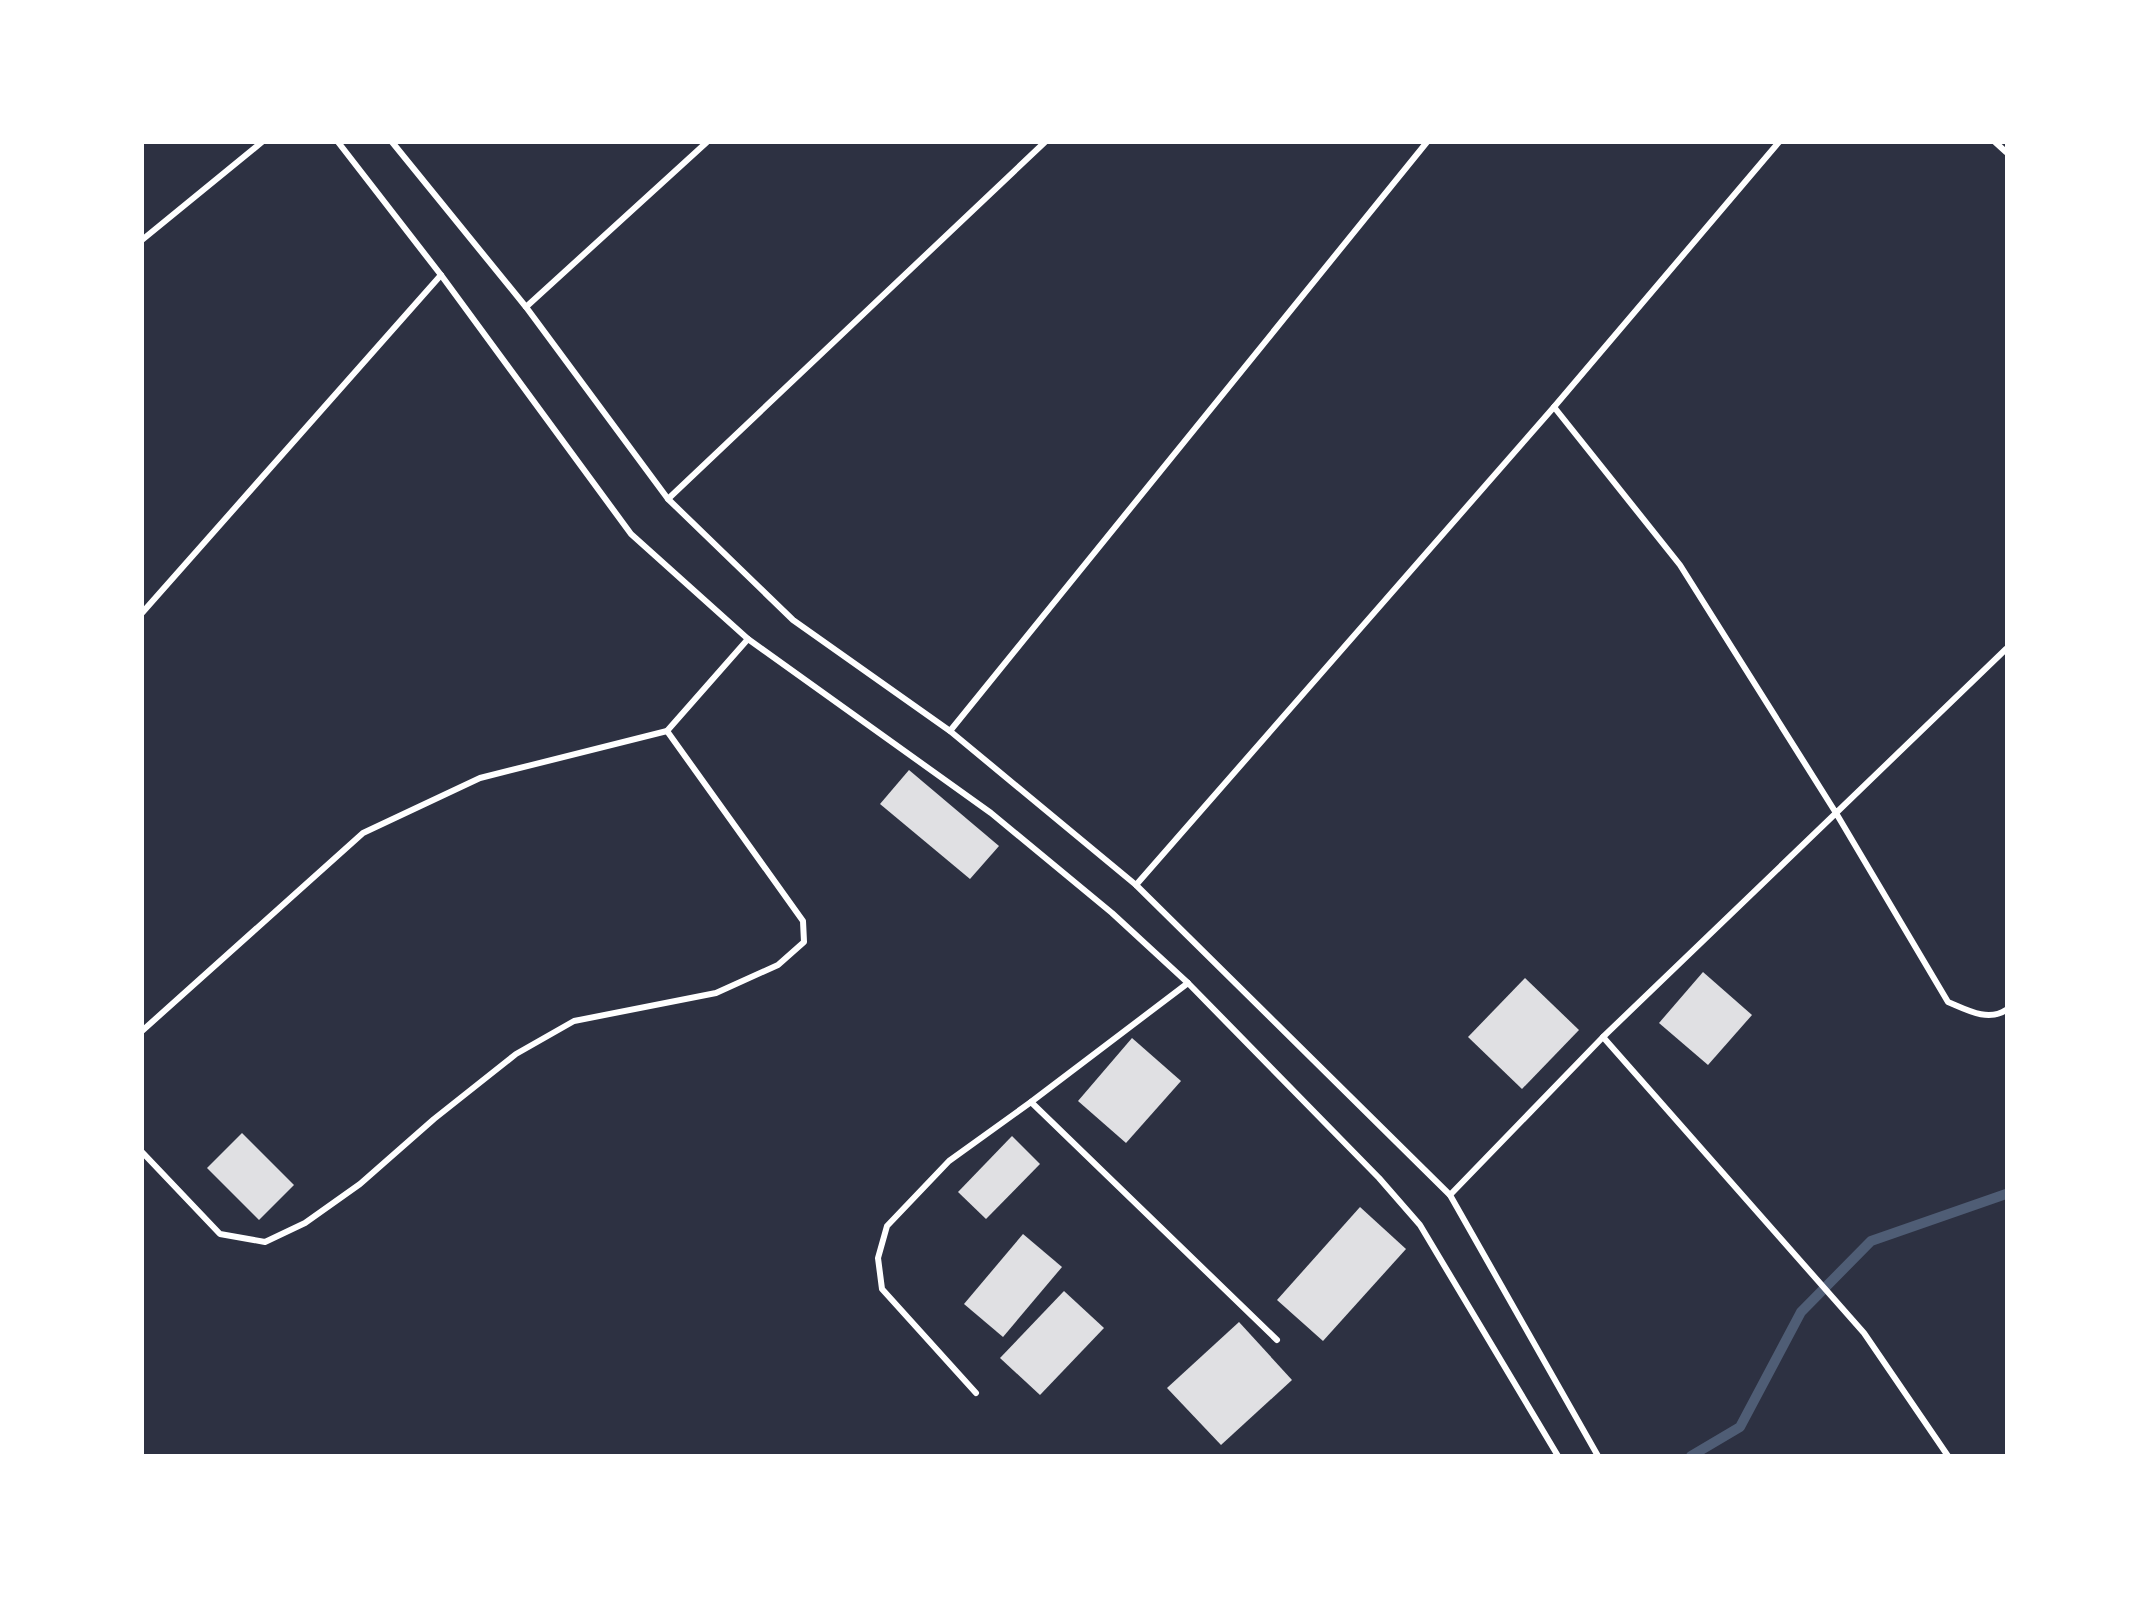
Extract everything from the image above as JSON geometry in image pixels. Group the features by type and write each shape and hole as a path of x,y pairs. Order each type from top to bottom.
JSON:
{"street":[{"path":"142,240 262,142"},
{"path":"338,142 441,275 631,534 748,639 991,813 1112,913 1188,982 1379,1178 1420,1225 1558,1455"},
{"path":"392,142 526,307 668,499 793,620 950,731 1136,885 1450,1195 1598,1455"},
{"path":"526,307 707,142"},
{"path":"668,499 1045,142"},
{"path":"950,731 1427,142"},
{"path":"1136,885 1554,407 1779,142"},
{"path":"1995,142 2007,152"},
{"path":"142,613 441,275"},
{"path":"1554,407 1680,565 1836,813 1948,1002 1980,1015 1998,1015 2007,1010"},
{"path":"142,1031 363,833 480,778 667,731 748,639"},
{"path":"1450,1195 1603,1037 2007,649"},
{"path":"142,1152 220,1234 265,1242 314,1217 360,1184 434,1119 516,1054 574,1021 716,993 778,965 804,942 803,921 667,731"},
{"path":"976,1393 882,1289 878,1258 887,1226 949,1161 1188,982"},
{"path":"1603,1037 1864,1333 1948,1455"},
{"path":"1030,1102 1276,1340"}],"building":[{"path":"909,770 999,846 970,879 880,804"},
{"path":"1703,972 1752,1015 1708,1065 1659,1023"},
{"path":"1525,978 1579,1030 1522,1089 1468,1037"},
{"path":"1132,1038 1181,1081 1126,1143 1078,1101"},
{"path":"242,1133 294,1185 259,1220 207,1168"},
{"path":"1012,1136 1040,1164 986,1219 958,1192"},
{"path":"1360,1207 1406,1249 1323,1341 1277,1300"},
{"path":"1023,1234 1062,1267 1003,1337 964,1304"},
{"path":"1064,1291 1104,1328 1040,1395 1000,1358"},
{"path":"1239,1322 1292,1380 1221,1445 1167,1388"}],"waterway":[{"path":"1691,1456 1740,1427 1801,1312 1871,1241 2006,1194"}]}
